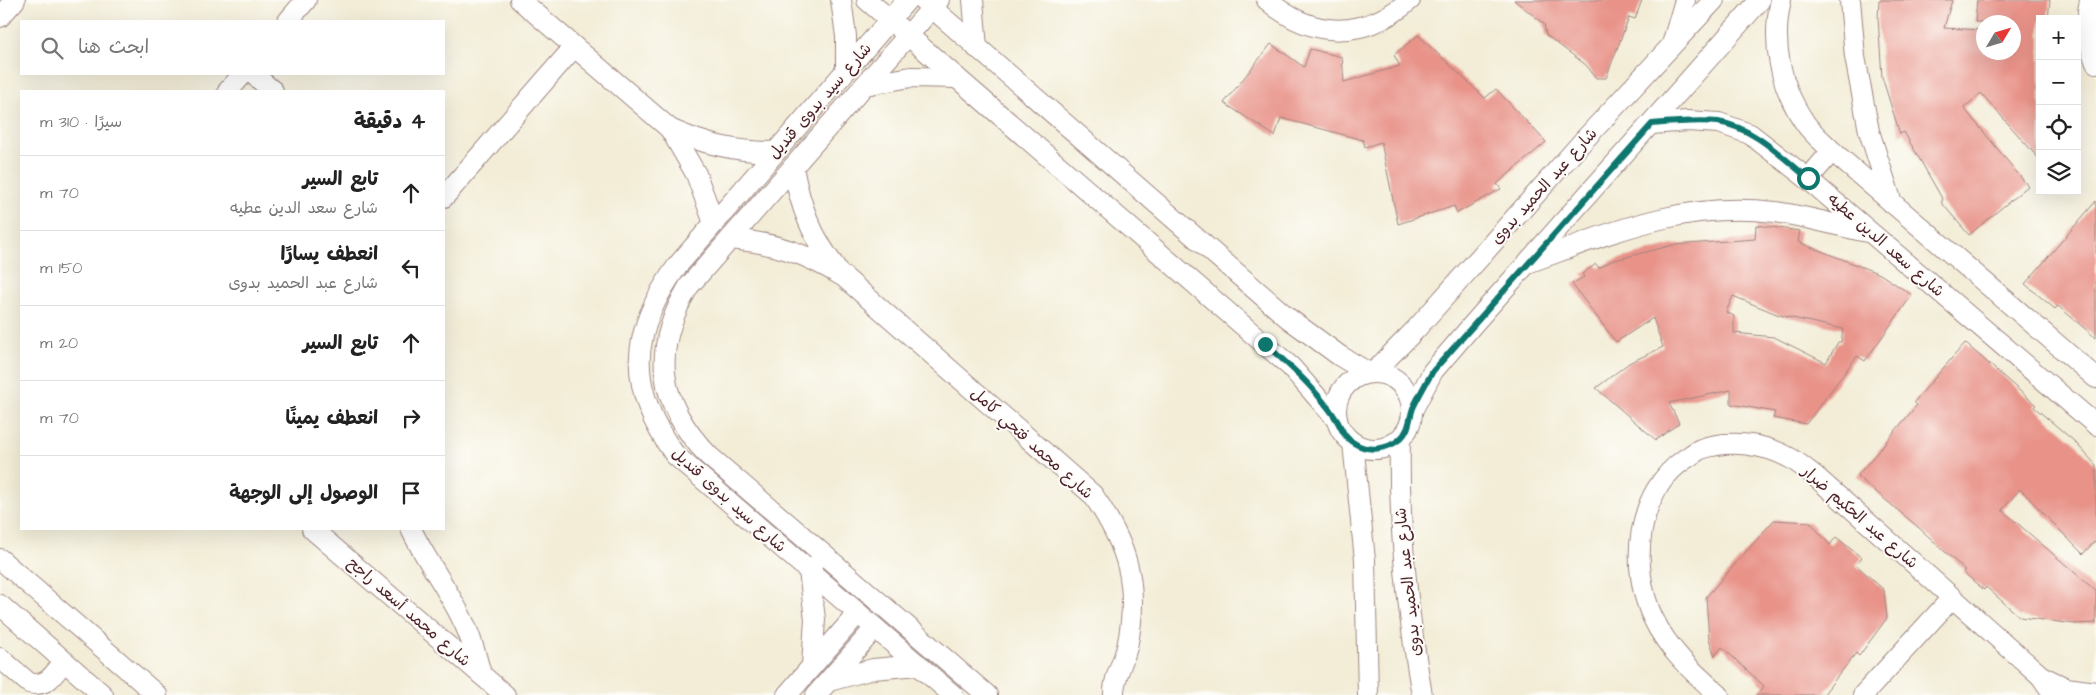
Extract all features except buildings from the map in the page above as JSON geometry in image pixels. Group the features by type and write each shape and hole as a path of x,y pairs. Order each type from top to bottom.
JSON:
{"street":[{"path":"0,17 14,0"},
{"path":"289,20 306,0"},
{"path":"520,0 670,129 695,140 721,148 748,152 776,152"},
{"path":"841,0 846,36 846,70"},
{"path":"867,0 1291,367 1337,420"},
{"name":"شارع سيد بدوى قنديل","path":"907,0 678,265 659,291 648,314 641,346 640,363 642,388 649,412 660,434 675,455 954,695"},
{"path":"973,0 978,48"},
{"path":"1267,0 1292,19 1316,28 1342,30 1367,26 1390,16 1410,0"},
{"path":"1672,47 1685,0"},
{"name":"شارع عبد الحميد بدوى","path":"1372,373 1424,321 1584,140 1714,0"},
{"path":"1412,411 1433,371 1760,0"},
{"path":"1781,0 1778,15 1777,53 1787,90 1805,124 1832,151 2096,378"},
{"path":"1850,0 1855,57 1869,131 1892,203"},
{"path":"2090,0 2087,13 2089,46 2096,63"},
{"path":"931,3 978,48 1288,318 1333,352 1372,373"},
{"name":"شارع سيد بدوى قنديل","path":"931,3 908,36 689,286 676,309 666,344 664,361 667,388 676,413 690,436 709,456 987,695"},
{"path":"445,197 574,47"},
{"path":"229,90 242,75"},
{"path":"254,75 272,90"},
{"path":"865,85 911,77 957,78"},
{"name":"شارع سعد الدين عطيه","path":"1652,124 1687,121 1719,122 1750,134 1808,178 2096,425"},
{"path":"670,129 696,174 714,223"},
{"path":"1808,178 1832,151"},
{"name":"شارع محمد فتحي كامل","path":"794,167 799,198 809,226 824,253 844,278"},
{"path":"1526,264 1627,227 1676,214 1726,209 1776,212 1872,233"},
{"name":"شارع محمد فتحي كامل","path":"730,239 761,242 790,249 818,261 844,278 1093,495 1112,524 1125,555 1132,588 1132,623 1125,656 1108,692"},
{"path":"1372,373 1386,374 1396,380 1408,394 1412,411 1411,421 1400,439 1390,446 1378,449 1365,448 1353,443 1340,429 1336,409 1342,389 1359,375 1372,373"},
{"name":"شارع عبد الحميد بدوى","path":"1400,439 1401,552 1407,608 1422,695"},
{"path":"1353,443 1365,570 1368,695"},
{"name":"شارع عبد الحكيم ضرار","path":"1719,695 1688,668 1668,644 1652,617 1643,587 1640,556 1643,525 1653,494 1673,467 1701,449 1731,444 1754,446 1790,458 1815,476 2041,676 2054,695"},
{"name":"شارع محمد أسعد راجح","path":"313,530 505,695"},
{"path":"410,530 424,558 463,621 474,647 481,674"},
{"path":"812,666 815,619 809,571 823,553"},
{"path":"0,559 158,695"},
{"path":"1863,695 1952,598"},
{"path":"0,605 103,695"},
{"path":"787,695 858,614"},
{"path":"823,688 875,628"},
{"path":"0,658 28,683 34,684 46,682 64,661"},
{"path":"823,688 873,669 919,665"},
{"name":"شارع عبد الحكيم ضرار","path":"2041,676 2066,688 2096,692"}],"route":[{"path":"1265,344 1315,392 1337,420 1340,429 1353,443 1365,448 1378,449 1390,446 1400,439 1407,430 1411,421 1412,411 1433,371 1652,124 1687,121 1719,122 1750,134 1808,178"}]}
